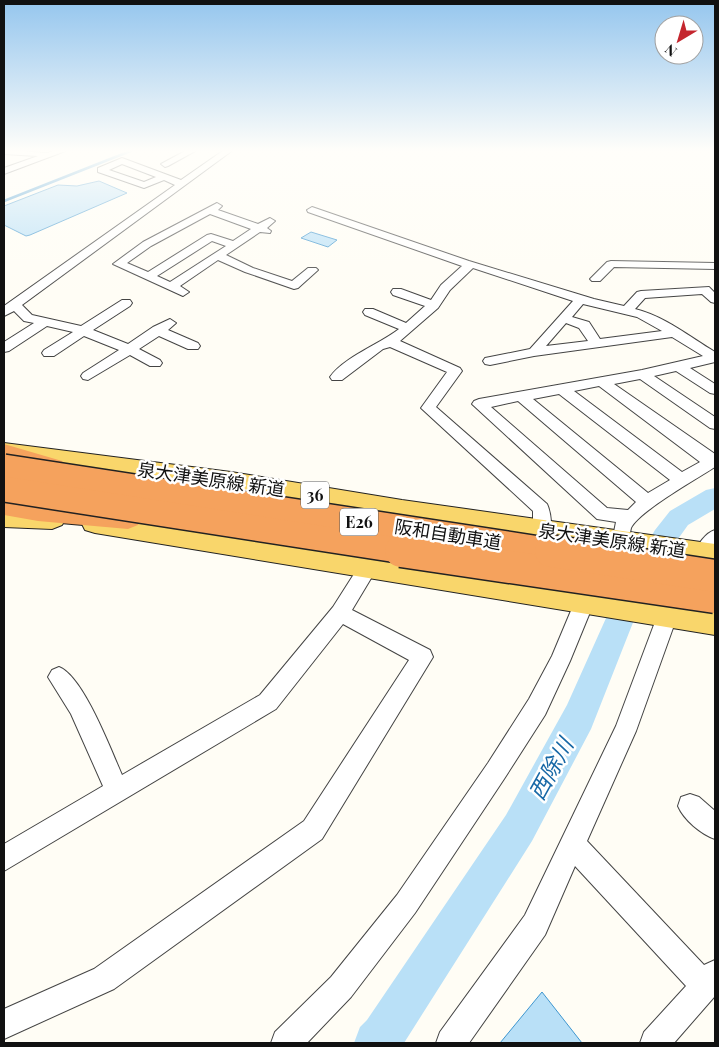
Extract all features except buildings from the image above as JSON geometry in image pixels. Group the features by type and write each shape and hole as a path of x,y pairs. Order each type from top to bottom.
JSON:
{"highway":[{"path":"4,452 107,483"},
{"name":"阪和自動車道","path":"4,467 107,483 707,555"},
{"name":"阪和自動車道","path":"4,489 246,528 715,597"},
{"path":"4,506 38,511 246,528"}],"main road":[{"name":"36","path":"4,436 204,473 231,482"},
{"name":"泉大津美原線 新道","path":"4,452 231,482 542,531 626,534 707,555"},
{"path":"4,506 715,621"},
{"path":"4,517 73,518"}],"street":[{"path":"155,363 128,349 83,331 44,323 28,318 9,308 161,199"},
{"path":"183,292 119,264 147,244 213,208 271,233"},
{"path":"312,210 469,265 471,264 580,299 627,310 656,322 715,358 563,390 479,404 626,534 648,502 714,461 602,382"},
{"path":"171,287 270,221"},
{"path":"111,234 147,244"},
{"path":"148,277 210,237 235,244"},
{"path":"218,256 249,270 294,285 312,270"},
{"path":"596,279 611,264 639,269 679,265 715,266"},
{"path":"337,377 378,346 391,342 408,328 434,305 445,288 469,265"},
{"path":"679,265 687,279"},
{"path":"627,310 641,295 705,290 715,299"},
{"path":"397,292 434,305"},
{"path":"534,352 580,299"},
{"path":"49,353 126,303"},
{"path":"369,312 408,328"},
{"path":"564,318 584,325 597,344"},
{"path":"4,348 44,323"},
{"path":"88,376 164,326 193,346"},
{"path":"490,361 534,352 675,333"},
{"path":"391,342 455,371 428,408 541,509 542,531"},
{"path":"678,366 715,390"},
{"path":"642,374 715,424"},
{"path":"563,390 682,481"},
{"path":"522,396 648,502"},
{"path":"4,858 268,702 340,613 369,565 386,507"},
{"path":"286,1043 341,987 406,904 537,707 588,600"},
{"path":"4,1024 104,979 313,830 423,657 340,613"},
{"path":"451,1043 534,925 625,731 665,614"},
{"path":"59,677 80,706 117,790"},
{"path":"690,806 715,827"},
{"path":"573,845 710,980 655,1043"}],"water":[{"path":"22,199 113,199 26,236 4,225 4,206"},
{"path":"311,232 337,240 328,247 301,238"},
{"path":"542,992 582,1043 500,1043"}],"waterway":[{"path":"4,201 9,199"},
{"name":"西除川","path":"376,1043 383,1036 519,828 579,717 621,616 664,538 679,518 715,497"}]}
